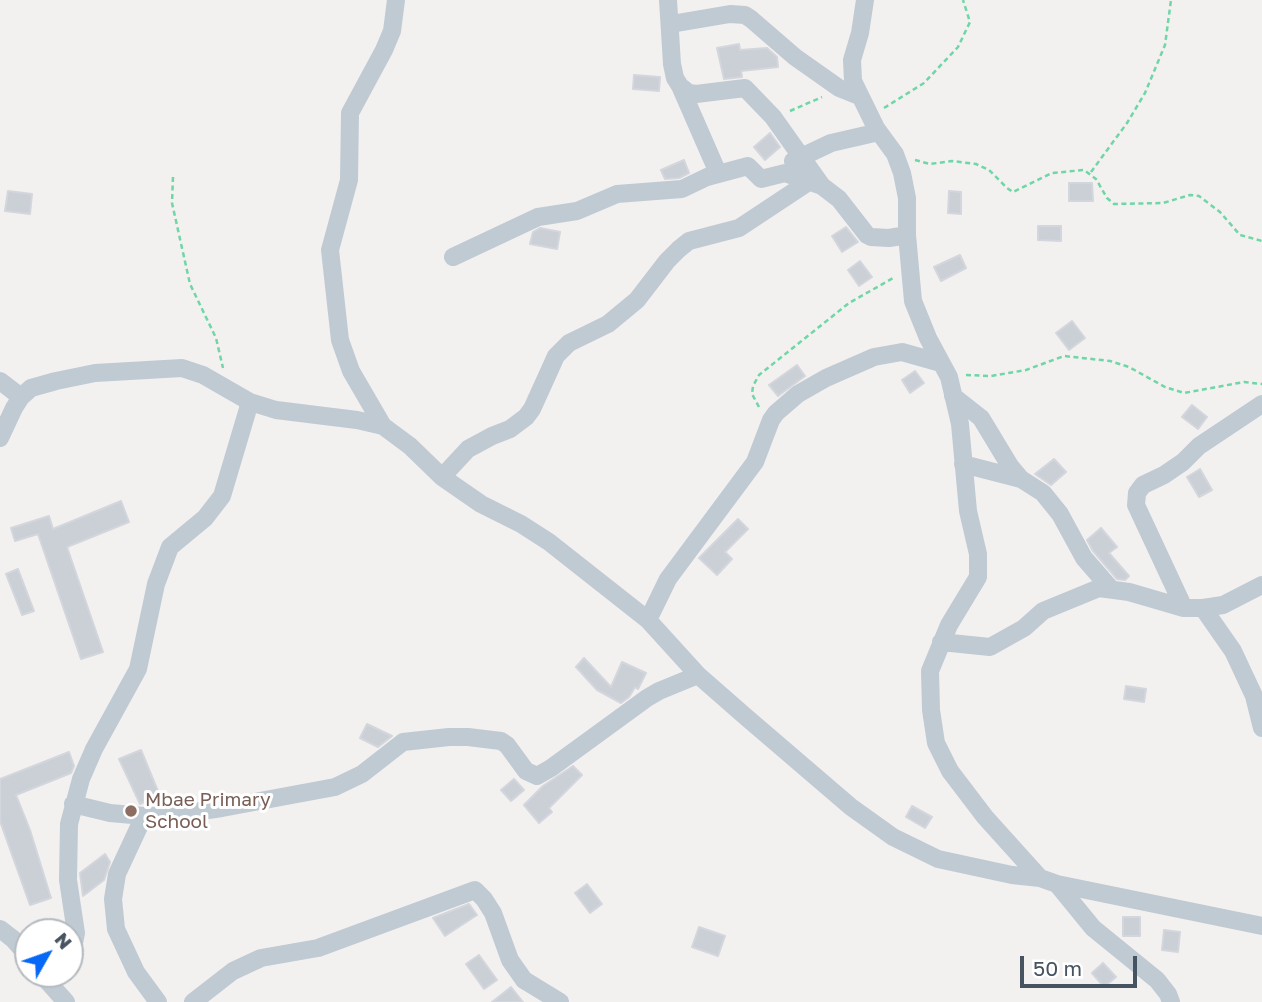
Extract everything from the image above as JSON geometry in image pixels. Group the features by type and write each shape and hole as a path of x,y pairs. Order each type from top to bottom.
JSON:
{"street":[{"path":"396,0 392,30 384,50 349,113 349,180 330,250 340,341 351,371 383,426 410,446 442,477 481,504 550,542 648,620 698,675 824,786 892,837 938,859 1262,926"},
{"path":"668,0 675,78 718,173"},
{"path":"865,0 852,69 859,96 895,154 902,173 907,198 907,235 913,301 945,370 953,396 960,424 968,511 978,554 978,577 941,642 930,671 931,710 936,743 950,771 985,817 1093,928 1157,980 1171,1002"},
{"path":"671,24 730,14 745,15 795,57 839,88 859,96"},
{"path":"680,86 689,93 696,94 745,88 774,117 802,155 816,183"},
{"path":"775,174 802,155 831,143 879,132"},
{"path":"453,257 538,217 577,211 617,194 682,189 718,173 748,166 761,179 785,173 816,183 839,199 867,235 877,239 907,235"},
{"path":"442,477 468,449 510,429 526,417 556,356 569,343 608,324 637,300 667,261 689,241 739,228 816,183"},
{"path":"648,620 668,579 755,462 776,413 798,394 826,378 874,358 902,352 945,370"},
{"path":"0,438 21,397 31,388 56,380 122,371 182,368 203,375 250,402 276,411 357,420 383,426"},
{"path":"0,381 21,397"},
{"path":"953,396 981,418 1021,479 1043,493 1084,558 1111,589"},
{"path":"74,918 68,880 69,833 73,804 86,765 138,669 156,584 170,547 205,519 222,496 250,402"},
{"path":"1184,608 1136,505 1137,493 1143,485 1164,475 1183,462 1199,446 1262,404"},
{"path":"963,464 1021,479"},
{"path":"941,642 990,648 1024,628 1051,607 1090,590 1111,589 1184,608 1203,608 1223,606 1262,585"},
{"path":"1203,608 1233,651 1254,696 1262,728"},
{"path":"73,804 110,813 144,816 198,813 335,787 379,763 397,745 408,741 457,737 492,739 507,745 526,771 537,776 647,698 698,675"},
{"path":"144,816 117,874 114,909 116,929 136,972 158,1002"},
{"path":"193,1002 233,971 261,958 318,948 475,890 493,913 510,960 524,980 560,1002"},
{"path":"0,929 14,940"},
{"path":"54,988 66,1002"}],"path":[{"path":"868,114 891,105 924,83 950,57 969,27 963,0"},
{"path":"1091,173 1145,93 1165,45 1171,0"},
{"path":"774,117 839,88"},
{"path":"895,154 930,164 976,164 989,170 1013,192 1052,173 1084,170 1091,173 1110,202 1163,203 1190,195 1199,196 1220,212 1240,236 1262,241"},
{"path":"173,177 172,204 184,260 198,303 216,338 226,388"},
{"path":"769,426 752,394 759,375 849,303 910,270"},
{"path":"945,370 991,376 1026,370 1065,356 1120,364 1165,387 1184,393 1244,382 1262,384"}],"building":[{"path":"739,44 740,50 767,48 777,57 778,67 741,71 742,77 724,79 717,48"},
{"path":"634,75 660,77 659,91 633,89"},
{"path":"770,133 780,147 765,160 754,147"},
{"path":"684,160 689,173 679,178 665,179 661,170"},
{"path":"1069,183 1092,183 1093,201 1069,201"},
{"path":"8,191 32,194 30,214 5,211"},
{"path":"949,191 961,192 961,214 948,213"},
{"path":"1038,226 1061,226 1061,241 1038,240"},
{"path":"846,227 858,242 842,252 832,236"},
{"path":"540,228 560,232 557,249 530,244 533,232"},
{"path":"960,255 966,268 941,281 934,267"},
{"path":"860,261 872,277 859,286 848,270"},
{"path":"1072,321 1085,338 1069,350 1056,333"},
{"path":"797,365 805,376 778,396 769,385"},
{"path":"915,371 924,383 910,393 902,380"},
{"path":"1192,405 1207,417 1198,429 1182,417"},
{"path":"1054,459 1066,472 1051,485 1035,474"},
{"path":"1200,469 1212,490 1199,497 1187,477"},
{"path":"121,501 129,522 67,547 103,652 81,659 38,534 15,541 11,528 49,516 53,529"},
{"path":"738,519 748,529 725,552 732,559 717,575 699,558"},
{"path":"1101,528 1117,547 1109,553 1129,576 1125,580 1117,579 1087,540"},
{"path":"18,569 34,611 22,615 6,574"},
{"path":"584,658 611,687 622,662 646,673 638,689 635,687 621,703 597,690 576,667"},
{"path":"1126,686 1146,689 1144,702 1124,699"},
{"path":"367,724 392,736 378,747 360,738"},
{"path":"141,750 160,796 140,804 119,759"},
{"path":"69,752 74,766 71,773 16,795 51,898 30,905 0,821 0,779"},
{"path":"573,766 582,775 549,808 552,812 539,823 524,805 543,786"},
{"path":"514,779 524,790 511,801 501,790"},
{"path":"912,806 932,817 925,828 906,817"},
{"path":"105,854 110,862 104,880 83,896 80,873"},
{"path":"587,884 602,904 590,913 575,893"},
{"path":"469,904 477,915 445,936 433,918"},
{"path":"1123,917 1140,917 1140,936 1123,936"},
{"path":"699,927 725,936 718,956 692,947"},
{"path":"1164,930 1180,932 1178,952 1162,950"},
{"path":"479,955 497,980 484,989 466,964"},
{"path":"1103,963 1116,977 1104,987 1092,973"},
{"path":"511,987 523,1002 492,1002"}],"place":[{"name":"Mbae Primary School","path":"131,811"}]}
